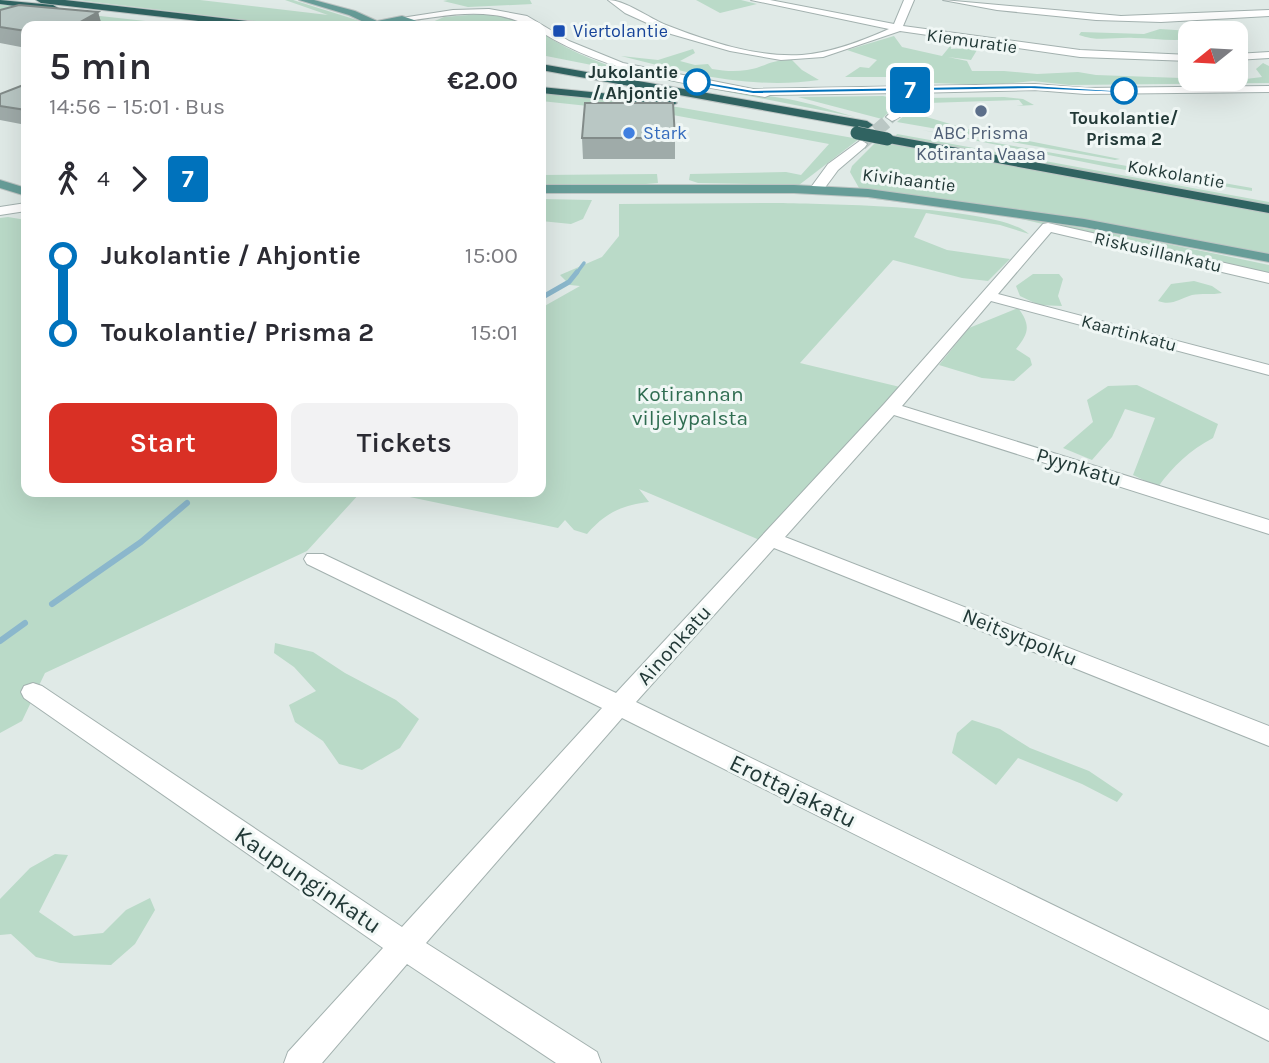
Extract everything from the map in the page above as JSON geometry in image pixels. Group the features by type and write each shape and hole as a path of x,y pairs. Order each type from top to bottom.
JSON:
{"highway":[{"path":"41,0 222,21"},
{"path":"0,1 170,21"},
{"path":"546,58 664,84 673,90"},
{"name":"Kokkolantie","path":"546,68 673,90 862,134"},
{"name":"Kokkolantie","path":"546,76 862,134 891,129 1269,199"},
{"path":"546,90 715,107"},
{"name":"Kokkolantie","path":"891,129 1269,209"}],"main road":[{"path":"304,0 352,13 415,21"},
{"path":"352,13 367,21"},
{"path":"393,21 399,19"},
{"path":"0,182 21,181"},
{"path":"0,182 21,195"},
{"name":"Kivihaantie","path":"546,188 816,190 909,197 1072,221 1269,258"}],"street":[{"path":"613,0 677,34 787,58 812,56 897,29 909,0"},
{"name":"Kiemuratie","path":"757,0 897,29 996,45 1061,52 1178,57"},
{"path":"948,0 1056,15 1128,19 1269,13"},
{"path":"996,8 1007,0"},
{"path":"1227,2 1256,13"},
{"path":"431,21 456,13"},
{"path":"399,19 456,13 510,14 531,21"},
{"path":"546,31 564,44 598,59 643,71 753,92 795,96 906,92 1269,89"},
{"path":"1248,56 1269,55"},
{"path":"891,129 906,104 906,92"},
{"path":"816,190 862,134"},
{"path":"0,208 21,200"},
{"name":"Riskusillankatu","path":"1048,227 1269,278"},
{"name":"Ainonkatu","path":"300,1063 619,705 890,408 1048,227"},
{"name":"Kaartinkatu","path":"989,296 1269,370"},
{"name":"Pyynkatu","path":"890,408 1269,527"},
{"name":"Neitsytpolku","path":"771,539 1269,736"},
{"name":"Erottajakatu","path":"316,559 619,705 1269,1026"},
{"name":"Kaupunginkatu","path":"33,692 405,946 585,1063"}],"green space":[{"path":"77,0 200,0 328,15 285,0 293,0 360,21 254,21"},
{"path":"530,0 532,4 468,7 443,1"},
{"path":"696,0 741,0 757,4 720,13"},
{"path":"0,5 146,21 50,21 0,16"},
{"path":"501,15 524,21 435,21 444,17"},
{"path":"1160,29 1178,30 1178,40 1099,39 1079,35 1081,32 1144,34"},
{"path":"546,35 597,61 647,76 546,56"},
{"path":"894,36 902,47 942,56 951,45 951,49 968,48 968,43 980,45 971,60 948,57 967,61 972,71 1037,74 1078,72 1178,78 1178,84 1069,85 1033,81 993,85 931,83 916,77 845,77 860,67 869,68 877,60 847,50"},
{"path":"693,49 695,53 680,61 695,65 708,64 712,69 743,71 792,60 819,80 769,83 719,78 621,56 658,60"},
{"path":"1263,63 1269,66 1269,83 1248,83 1248,79 1262,77 1256,69"},
{"path":"697,86 788,99 856,117"},
{"path":"546,93 677,107 859,139 799,185 698,183 689,180 690,174 786,172 801,175 829,144 673,115 546,102"},
{"path":"883,96 897,99 897,103 882,119 798,97"},
{"path":"923,98 1023,99 1034,105 1016,106 1023,105 1019,100 928,103 920,115 967,129 1120,159 897,122"},
{"path":"922,130 1252,188 1252,191 1114,168"},
{"path":"897,134 1269,202 1269,205 895,137"},
{"path":"876,142 1269,213 1269,255 1081,218 859,188 850,172 852,166"},
{"path":"657,174 658,183 546,184 546,175"},
{"path":"860,197 912,202 1002,215"},
{"path":"546,199 592,200 583,219 571,224 546,222"},
{"name":"Kotirannan viljelypalsta","path":"779,203 910,208 984,217 1012,225 1029,234 1000,225 926,213 914,237 947,250 1010,259 988,281 962,278 893,260 800,363 900,387 762,541 639,489 649,502 615,511 587,534 574,530 565,520 558,528 410,497 546,497 546,305 580,286 570,285 560,275 602,257 619,236 619,204"},
{"path":"1009,216 1065,225 1269,265 1269,277"},
{"path":"0,218 21,219 21,497 356,497 307,551 45,673 22,721 0,733"},
{"path":"1033,274 1059,274 1063,279 1058,296 1062,306 1039,305 1020,296 1016,286"},
{"path":"1194,281 1212,286 1222,293 1192,295 1171,302 1158,301 1171,284"},
{"path":"1018,308 1025,319 1027,329 1016,349 1030,358 1032,365 1014,381 982,378 939,365 969,328"},
{"path":"1137,385 1218,424 1213,438 1182,459 1158,487 1133,475 1155,418 1125,409 1112,437 1092,460 1063,448 1093,422 1087,400 1108,386"},
{"path":"275,643 313,652 345,673 396,700 419,719 400,748 362,770 339,764 323,741 295,722 289,705 316,691 294,667 274,653"},
{"path":"972,720 1000,729 1030,748 1089,771 1123,794 1117,802 1082,784 1018,758 996,785 952,753 957,733"},
{"path":"55,854 68,855 39,912 74,936 103,933 126,910 150,898 155,910 135,944 111,965 60,963 36,957 11,934 0,935 0,899 30,868"}],"building":[{"path":"19,5 98,12 82,21 21,21 21,30 0,27 0,10"},
{"path":"21,86 21,109 0,106 0,94"},
{"path":"585,103 673,103 675,138 582,138"}],"waterway":[{"path":"576,274 584,263"},
{"path":"546,295 569,282 577,272"},
{"path":"52,604 141,542 187,503"},
{"path":"0,641 25,623"}],"tunnel":[{"path":"861,144 891,118"}],"bus line":[{"name":"7","path":"697,82 753,92 1031,87 1066,91 1124,91"}],"place":[{"name":"Viertolantie","path":"559,31"},
{"name":"Jukolantie / Ahjontie","path":"697,82"},
{"name":"Toukolantie/ Prisma 2","path":"1124,91"},
{"name":"ABC Prisma Kotiranta Vaasa","path":"981,111"},
{"name":"Stark","path":"629,133"}]}
